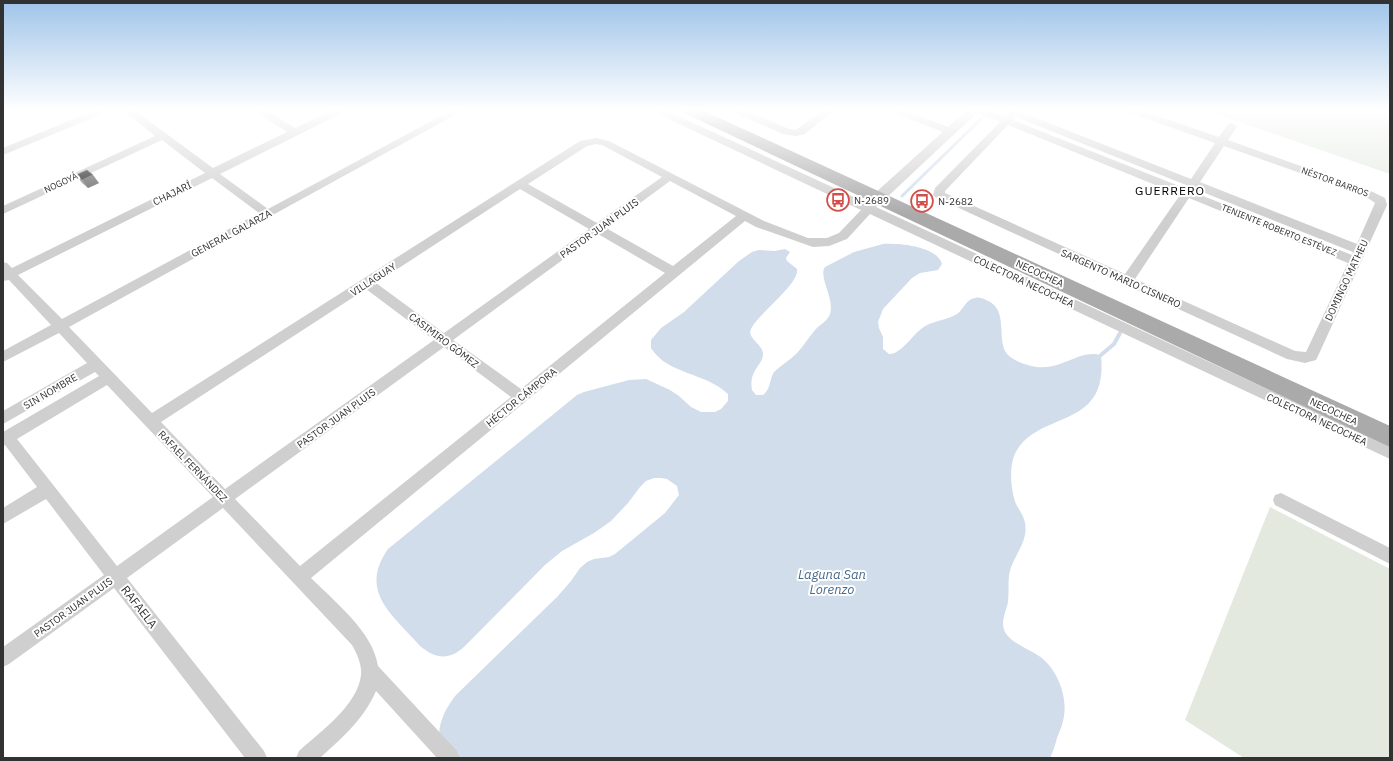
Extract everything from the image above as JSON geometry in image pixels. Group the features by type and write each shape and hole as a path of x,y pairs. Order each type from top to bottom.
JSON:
{"main road":[{"name":"NECOCHEA","path":"765,146 1390,437"},
{"name":"NECOCHEA","path":"776,146 878,199 1390,424"}],"street":[{"path":"3,152 18,146"},
{"name":"NOGOYÁ","path":"3,210 142,146"},
{"path":"176,146 267,214"},
{"name":"CHAJARÍ","path":"5,272 267,146"},
{"name":"GENERAL GALARZA","path":"3,357 393,146"},
{"name":"VILLAGUAY","path":"151,421 580,146"},
{"name":"VILLAGUAY","path":"610,146 669,177"},
{"name":"COLECTORA NECOCHEA","path":"746,146 878,199 1390,453"},
{"path":"669,177 743,216 793,238 821,243 836,240 843,236 878,199 935,146"},
{"name":"SARGENTO MARIO CISNERO","path":"981,146 939,190 938,193 942,197 1292,355 1305,358"},
{"name":"TENIENTE ROBERTO ESTÉVEZ","path":"1089,146 1357,256"},
{"path":"1127,281 1218,146"},
{"name":"NÉSTOR BARROS","path":"1233,146 1379,199"},
{"name":"PASTOR JUAN PLUIS","path":"3,658 669,177"},
{"path":"520,184 674,272"},
{"name":"DOMINGO MATHEU","path":"1305,358 1312,354 1381,205 1379,199"},
{"name":"HÉCTOR CÁMPORA","path":"300,578 743,216"},
{"name":"RAFAEL FERNÁNDEZ","path":"5,272 97,364 358,639 365,648 369,659 371,672"},
{"name":"CASIMIRO GÓMEZ","path":"367,282 521,397"},
{"name":"SIN NOMBRE","path":"3,418 97,364"},
{"path":"5,438 109,377"},
{"name":"RAFAELA","path":"5,438 48,489 257,758"},
{"path":"3,517 48,489"},
{"path":"1281,500 1390,556"},
{"path":"306,758 350,717 366,691 371,672"},
{"path":"371,672 450,758"}],"shaded area":[{"path":"1308,146 1390,146 1390,174"},
{"path":"1270,507 1390,569 1390,758 1244,758 1185,720"}],"water":[{"name":"Laguna San Lorenzo","path":"883,244 907,245 925,249 939,258 942,264 938,270 920,273 912,278 883,309 878,322 883,337 883,349 889,354 897,352 925,326 957,314 969,300 978,298 994,304 1000,318 1005,350 1009,356 1019,362 1031,366 1042,367 1060,364 1084,355 1101,355 1100,380 1094,397 1083,409 1038,431 1024,441 1012,461 1011,480 1013,493 1016,504 1024,518 1026,530 1025,537 1013,562 1009,575 1008,602 1003,624 1005,632 1011,639 1020,646 1039,656 1057,676 1063,694 1064,712 1062,725 1050,758 457,758 439,734 444,713 456,695 557,597 580,568 587,562 594,559 609,557 615,554 665,513 679,495 677,486 667,479 661,478 654,478 646,481 611,521 594,533 562,551 545,565 465,646 449,656 438,656 426,651 399,624 383,602 378,590 377,578 380,564 388,549 577,395 584,392 629,380 646,379 670,390 691,407 701,412 715,412 721,409 728,401 728,394 709,381 677,369 658,357 651,348 651,340 661,328 684,312 739,261 752,252 759,250 775,251 785,249 790,252 786,258 787,261 797,269 796,275 786,290 756,321 750,331 750,334 762,349 763,353 763,357 752,377 752,390 756,395 763,395 769,387 774,372 796,354 815,330 829,317 831,308 823,271 825,267 854,252"}],"building":[{"path":"87,170 93,175 82,180 76,175"}],"waterway":[{"path":"902,196 954,146"},
{"path":"1101,355 1114,344 1120,333"}],"place":[{"name":"N-2689","path":"838,200"},
{"name":"N-2682","path":"922,201"}],"district":[{"name":"GUERRERO","path":"1170,191"}]}
